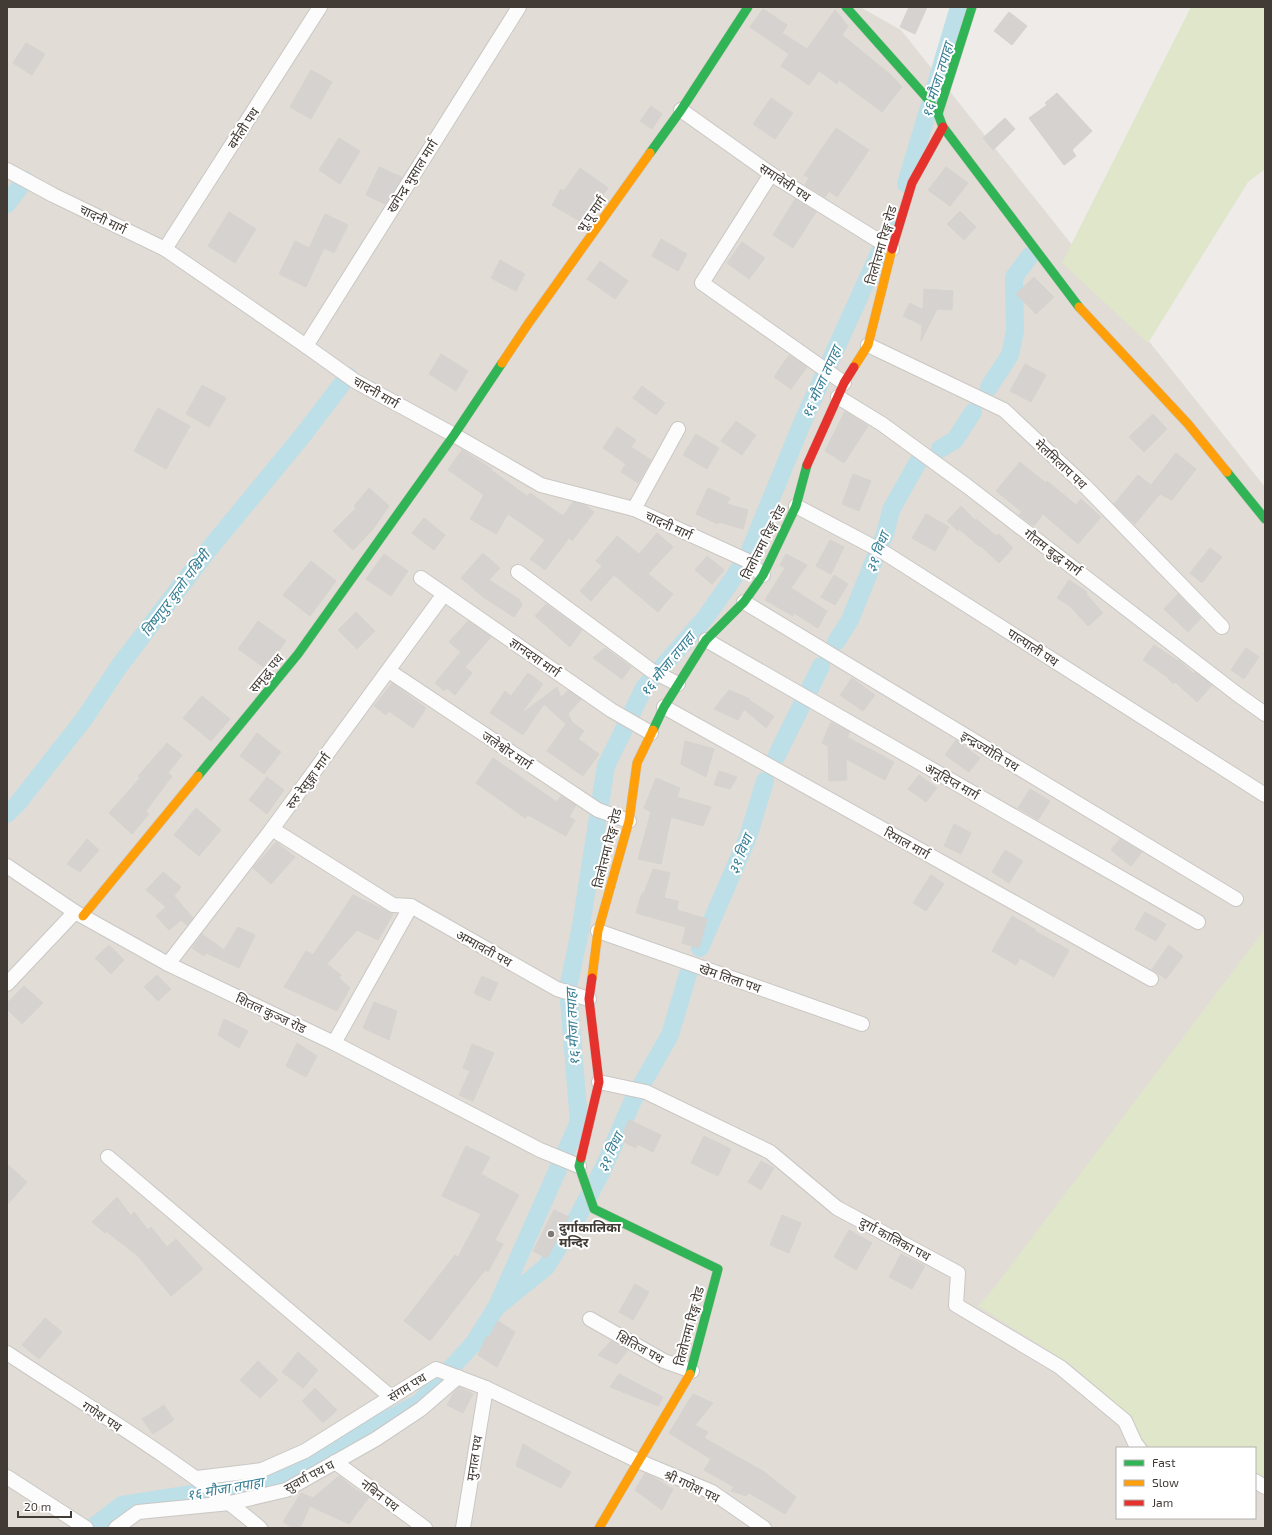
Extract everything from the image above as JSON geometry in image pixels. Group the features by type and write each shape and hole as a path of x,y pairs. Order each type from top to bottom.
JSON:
{"street":[{"name":"बर्मेली पथ","path":"165,249 320,7"},
{"name":"खगेन्द्र भुसाल मार्ग","path":"306,346 519,7"},
{"name":"भू.पू मार्ग","path":"454,435 528,324 681,110 748,7"},
{"path":"846,7 927,98 937,113 943,127 1078,306 1188,424 1265,519"},
{"path":"937,113 972,7"},
{"name":"समावेसी पथ","path":"681,110 771,174 892,249"},
{"name":"तिलोत्तमा रिङ्ग रोड","path":"599,1528 692,1371 718,1269 594,1209 579,1167 599,1082 589,999 598,931 629,821 636,763 664,707 706,640 744,602 763,575 796,506 807,463 844,383 868,345 892,249 912,183 943,127"},
{"name":"चादनी मार्ग","path":"7,170 60,198 165,249 355,381 541,485 634,509 746,560 763,575"},
{"path":"771,174 702,283 844,383"},
{"name":"मेलमिलाप पथ","path":"868,345 1004,410 1084,486 1222,627"},
{"name":"गौतम बुद्ध मार्ग","path":"838,397 882,424 967,486 1265,714"},
{"path":"634,509 678,429"},
{"name":"समृद्ध पथ","path":"79,914 298,654 454,435"},
{"name":"पाल्पाली पथ","path":"796,506 885,553 1265,795"},
{"path":"518,572 652,671 678,684"},
{"name":"ज्ञानदया मार्ग","path":"421,578 611,710 651,733"},
{"name":"रुरु रेसुङ्गा मार्ग","path":"168,964 272,829 444,594"},
{"name":"इन्द्रज्योति पथ","path":"744,602 1236,899"},
{"name":"अनूदिप्त मार्ग","path":"706,640 1198,922"},
{"name":"जलेश्वोर मार्ग","path":"389,671 598,810 629,821"},
{"name":"रिमाल मार्ग","path":"664,707 1151,979"},
{"name":"अम्मावती पथ","path":"272,829 393,905 411,906 557,989 589,999"},
{"name":"शितल कुञ्ज रोड","path":"7,866 79,914 168,964 334,1043 540,1150 579,1167"},
{"path":"334,1043 411,906"},
{"path":"7,984 79,914"},
{"name":"खेम लिला पथ","path":"598,931 862,1024"},
{"name":"दुर्गा कालिका पथ","path":"599,1082 646,1092 770,1152 837,1208 958,1272 956,1305 1060,1367 1125,1421 1138,1447"},
{"path":"108,1157 391,1397"},
{"name":"क्षितिज पथ","path":"590,1319 664,1361 692,1371"},
{"name":"गणेश पथ","path":"7,1353 197,1478 260,1528"},
{"name":"संगम पथ","path":"197,1478 262,1470 305,1451 436,1369 486,1388 638,1461"},
{"name":"सुवर्ण पथ घ","path":"116,1528 138,1512 230,1503 286,1490 376,1439 408,1418 421,1409 458,1377"},
{"name":"मुनाल पथ","path":"463,1528 486,1388"},
{"name":"श्री गणेश पथ","path":"638,1461 712,1492 764,1528"},
{"name":"नबिन पथ","path":"335,1462 425,1528"},
{"path":"7,1477 84,1527"},
{"path":"1256,1482 1265,1487"}],"shaded area":[{"path":"7,7 860,7 901,30 1265,487 1265,1528 7,1528"}],"green space":[{"path":"1191,7 1265,7 1265,169 1248,182 1148,343 1062,263"},
{"path":"1265,929 1265,1487 1256,1482 1256,1447 1149,1447 1143,1441 1132,1417 1070,1364 978,1306 994,1288"}],"building":[{"path":"909,7 927,7 915,34 900,27"},
{"path":"763,9 787,25 782,33 807,49 835,10 848,26 842,35 891,75 902,87 882,112 839,80 837,84 819,71 809,85 781,66 789,54 750,27"},
{"path":"1009,12 1027,26 1012,45 994,31"},
{"path":"26,43 45,54 32,75 13,63"},
{"path":"311,70 332,82 311,119 290,107"},
{"path":"1057,93 1092,131 1072,150 1076,156 1064,165 1029,118 1047,105 1045,103"},
{"path":"771,98 793,113 775,139 753,124"},
{"path":"651,106 662,114 652,129 640,121"},
{"path":"1005,118 1015,129 993,150 983,138"},
{"path":"836,128 869,150 837,197 829,191 825,197 805,185 809,178 804,175"},
{"path":"339,138 360,151 340,184 319,170"},
{"path":"379,167 402,177 385,204 366,195"},
{"path":"946,167 968,183 950,206 928,190"},
{"path":"580,168 608,188 594,208 596,210 585,224 552,205 561,189 564,191"},
{"path":"795,199 816,212 793,248 773,235"},
{"path":"960,211 976,227 964,240 947,224"},
{"path":"229,212 256,229 235,263 208,246"},
{"path":"325,214 348,225 334,253 324,248 306,287 279,274 295,241 309,248"},
{"path":"661,239 687,254 678,271 652,256"},
{"path":"742,242 765,258 749,279 727,263"},
{"path":"500,260 525,274 516,291 491,278"},
{"path":"600,261 628,281 615,299 587,279"},
{"path":"1034,277 1054,297 1036,314 1016,294"},
{"path":"924,289 953,291 952,310 937,309 921,341 922,325 903,316 910,303 923,310"},
{"path":"441,354 468,371 456,391 429,374"},
{"path":"789,355 807,367 791,389 774,377"},
{"path":"1025,364 1046,375 1031,402 1010,391"},
{"path":"202,385 226,398 209,427 186,414"},
{"path":"642,386 665,403 656,415 633,398"},
{"path":"158,408 190,426 166,469 134,451"},
{"path":"845,411 868,426 844,463 825,451"},
{"path":"1153,414 1167,429 1144,452 1129,437"},
{"path":"736,421 756,435 742,455 721,441"},
{"path":"617,427 636,440 631,447 651,460 638,483 621,472 626,464 603,448"},
{"path":"696,434 719,448 707,469 683,455"},
{"path":"462,450 492,469 491,470 527,496 530,493 563,516 573,502 585,505 594,512 572,541 569,538 545,570 530,559 545,540 508,514 496,534 470,519 484,495 448,470"},
{"path":"1176,453 1196,469 1172,500 1160,494 1135,524 1114,504 1138,475 1151,485"},
{"path":"1020,462 1046,483 1047,481 1076,505 1081,499 1101,517 1078,544 1043,514 1034,526 1019,515 1022,512 996,491"},
{"path":"853,474 871,481 859,511 842,504"},
{"path":"369,488 389,506 373,529 353,550 333,531 356,508 354,506"},
{"path":"708,488 730,498 727,504 748,510 743,529 719,522 718,524 696,514"},
{"path":"961,506 975,520 976,519 996,536 999,534 1013,548 999,563 981,546 980,547 959,529 958,531 947,521"},
{"path":"926,514 949,527 935,551 912,538"},
{"path":"424,518 445,535 434,550 412,533"},
{"path":"657,533 673,547 648,574 673,594 658,612 614,575 591,601 580,591 602,566 596,561 617,536 639,554"},
{"path":"830,540 844,547 831,574 816,566"},
{"path":"1210,548 1222,557 1202,583 1190,573"},
{"path":"483,553 500,568 489,580 519,599 522,605 514,617 483,597 461,578"},
{"path":"384,554 408,571 391,596 366,579"},
{"path":"786,554 807,565 791,588 827,611 818,628 794,613 793,616 765,600 785,568 780,565"},
{"path":"707,556 724,570 712,584 695,570"},
{"path":"311,561 336,581 310,616 283,595"},
{"path":"834,575 848,584 835,605 821,597"},
{"path":"1069,580 1087,592 1086,594 1103,613 1088,626 1070,606 1057,598"},
{"path":"1178,594 1201,618 1188,632 1164,609"},
{"path":"546,604 582,630 570,647 535,616"},
{"path":"356,612 375,631 357,649 338,630"},
{"path":"258,621 286,641 266,669 238,649"},
{"path":"468,621 491,637 465,667 472,673 455,695 447,688 444,691 435,683 461,652 449,642"},
{"path":"1154,645 1178,661 1179,660 1194,674 1195,672 1212,685 1197,702 1175,682 1173,684 1166,676 1143,660"},
{"path":"605,648 631,667 622,679 593,658"},
{"path":"1246,648 1259,657 1244,679 1231,670"},
{"path":"528,673 543,684 523,711 524,712 557,687 561,698 568,690 581,699 568,714 572,722 584,731 578,739 599,754 583,776 547,751 566,724 544,704 523,735 490,713 505,691 511,696"},
{"path":"852,678 875,695 863,711 840,695"},
{"path":"392,683 426,708 413,728 389,711 386,715 374,706"},
{"path":"729,690 750,699 749,700 774,716 766,728 744,709 738,720 714,709"},
{"path":"202,696 230,719 211,741 183,718"},
{"path":"831,722 850,732 847,737 894,762 885,780 846,759 847,780 829,781 828,746 822,743"},
{"path":"257,733 281,752 264,774 240,756"},
{"path":"956,740 980,758 969,772 945,755"},
{"path":"685,741 714,749 706,777 681,764"},
{"path":"167,743 182,755 168,773 172,776 146,811 149,814 132,834 109,813 140,778 138,776"},
{"path":"493,758 557,802 561,796 576,805 569,817 575,820 566,836 528,815 525,818 476,783"},
{"path":"719,771 737,777 730,789 714,785"},
{"path":"919,775 937,788 926,802 908,789"},
{"path":"267,777 284,790 267,814 249,800"},
{"path":"656,778 680,788 677,797 711,807 703,826 671,817 661,864 638,859 651,812 644,808"},
{"path":"1030,789 1050,801 1038,820 1018,808"},
{"path":"196,808 221,830 199,856 174,835"},
{"path":"954,824 971,833 961,854 944,846"},
{"path":"87,839 99,850 80,872 67,864"},
{"path":"1120,839 1142,852 1131,866 1111,850"},
{"path":"276,842 295,857 271,884 253,868"},
{"path":"1005,850 1023,861 1009,883 992,872"},
{"path":"653,869 670,873 664,898 678,901 677,910 707,919 699,948 682,943 686,927 636,913 642,893 644,893"},
{"path":"163,872 181,887 174,896 193,918 187,925 181,920 169,930 156,916 166,907 146,890"},
{"path":"931,875 944,884 926,911 913,903"},
{"path":"353,895 393,914 378,940 357,930 327,964 341,975 339,978 350,988 337,1011 284,987 306,951 313,955"},
{"path":"1145,912 1166,924 1156,941 1135,929"},
{"path":"1012,916 1069,950 1054,977 1020,958 1016,965 992,951"},
{"path":"238,927 255,935 239,968 206,953 204,956 192,948 202,934 224,950"},
{"path":"109,945 124,960 111,974 95,958"},
{"path":"1169,945 1183,956 1166,979 1152,969"},
{"path":"157,975 171,989 158,1001 144,987"},
{"path":"482,976 498,983 490,1001 474,993"},
{"path":"24,986 43,1003 22,1024 7,1009 7,1003"},
{"path":"374,1002 397,1011 389,1040 363,1028"},
{"path":"224,1019 248,1031 239,1048 218,1035"},
{"path":"297,1043 317,1056 306,1077 286,1066"},
{"path":"472,1044 494,1053 473,1101 459,1095 470,1071 463,1068"},
{"path":"629,1120 661,1135 653,1152 637,1144 636,1148 620,1140"},
{"path":"704,1136 731,1149 718,1176 691,1163"},
{"path":"466,1146 490,1157 481,1174 519,1195 495,1240 503,1244 488,1272 485,1270 430,1341 404,1321 455,1255 458,1257 481,1214 442,1196"},
{"path":"761,1161 774,1168 761,1190 748,1182"},
{"path":"7,1164 27,1182 7,1205"},
{"path":"117,1197 131,1216 134,1212 148,1230 151,1227 167,1247 176,1239 203,1269 171,1296 138,1256 92,1222"},
{"name":"दुर्गाकालिका मन्दिर","path":"554,1210 569,1217 547,1258 533,1251"},
{"path":"782,1215 801,1223 789,1253 770,1245"},
{"path":"849,1230 872,1243 856,1270 834,1257"},
{"path":"901,1254 925,1266 912,1289 889,1277"},
{"path":"635,1284 649,1292 633,1320 619,1312"},
{"path":"45,1318 62,1332 39,1359 22,1345"},
{"path":"498,1321 515,1332 497,1367 478,1355 487,1336 489,1337"},
{"path":"611,1341 628,1350 617,1364 598,1355"},
{"path":"298,1352 318,1370 303,1388 282,1372"},
{"path":"258,1361 278,1380 260,1398 240,1380"},
{"path":"619,1374 663,1397 658,1406 610,1387"},
{"path":"459,1387 473,1394 463,1413 447,1405 454,1392"},
{"path":"315,1388 337,1410 323,1423 302,1401"},
{"path":"693,1394 713,1403 695,1425 708,1432 704,1438 763,1471 796,1497 785,1514 749,1493 746,1496 731,1491 734,1487 704,1470 711,1459 669,1433"},
{"path":"164,1405 174,1420 153,1434 142,1419"},
{"path":"523,1444 571,1472 561,1488 516,1466"},
{"path":"645,1473 673,1489 662,1510 635,1490"},
{"path":"339,1476 356,1490 369,1497 349,1524 310,1506 300,1528 293,1528 283,1522 301,1493 313,1498"}],"waterway":[{"name":"१६ मौजा तपाहा","path":"906,184 959,7"},
{"path":"7,204 25,180"},
{"name":"१६ मौजा तपाहा","path":"92,1528 122,1505 267,1482 419,1403 474,1343 497,1306 579,1122 568,988 581,926 606,766 644,688 706,617 746,560 803,421 891,227"},
{"name":"३१ विधा","path":"989,387 1010,355 1015,331 1014,277 1030,256"},
{"name":"विष्णुपुर कुलो पश्चिमी","path":"7,814 18,803 84,719 120,665 210,548 303,435 348,376"},
{"name":"३१ विधा","path":"940,449 955,440 973,412"},
{"name":"३१ विधा","path":"836,642 850,620 886,531 891,510 918,462"},
{"name":"३१ विधा","path":"777,755 821,666"},
{"name":"३१ विधा","path":"700,948 748,837 765,781"},
{"name":"३१ विधा","path":"499,1305 546,1267 577,1218 604,1167 633,1100 670,1035 688,974"}],"traffic: fast":[{"path":"650,153 681,110 748,7"},
{"path":"846,7 927,98 938,114 943,127 1079,307"},
{"path":"938,114 972,7"},
{"path":"198,776 298,654 454,435 502,363"},
{"path":"653,730 664,707 706,640 744,602 763,575 796,506 807,465"},
{"path":"1227,472 1265,519"},
{"path":"581,1158 579,1166 594,1209 718,1269 690,1374"}],"traffic: slow":[{"path":"502,363 528,324 650,153"},
{"path":"854,367 868,345 892,249"},
{"path":"1079,307 1188,424 1227,472"},
{"path":"592,978 598,931 629,821 637,763 653,730"},
{"path":"83,916 198,776"},
{"path":"599,1528 690,1374"}],"traffic: jam":[{"path":"892,249 912,183 943,127"},
{"path":"807,465 844,383 854,367"},
{"path":"581,1158 599,1082 589,999 592,978"}],"place":[{"name":"दुर्गाकालिका मन्दिर","path":"551,1234"}]}
